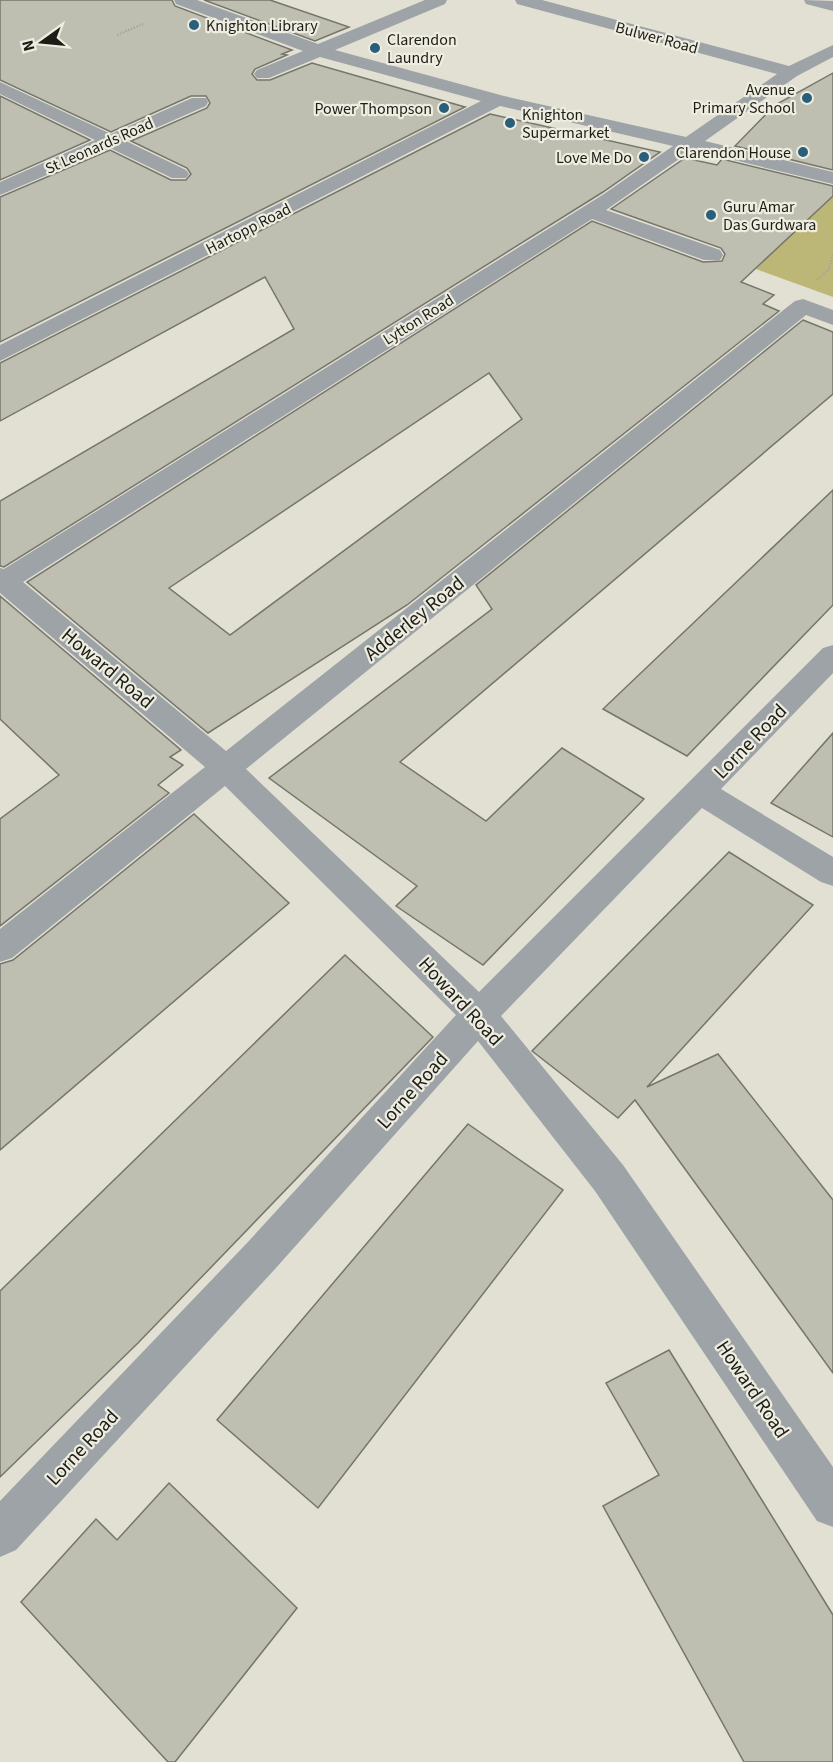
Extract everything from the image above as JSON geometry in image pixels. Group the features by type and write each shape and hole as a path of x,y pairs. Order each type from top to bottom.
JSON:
{"street":[{"path":"182,0 317,50 496,101 833,177"},
{"path":"262,74 439,0"},
{"name":"Bulwer Road","path":"523,0 784,77"},
{"path":"812,0 833,6"},
{"name":"Lytton Road","path":"2,581 590,211 784,77 833,50"},
{"path":"0,87 179,174"},
{"name":"Hartopp Road","path":"0,354 496,101"},
{"name":"St Leonards Road","path":"0,189 199,102"},
{"path":"590,211 711,255"},
{"name":"Adderley Road","path":"0,948 803,306 833,318"},
{"name":"Howard Road","path":"2,581 226,768 479,1015 609,1178 833,1505"},
{"name":"Lorne Road","path":"0,1534 261,1256 479,1015 833,654"},
{"path":"700,791 833,873"}],"path":[{"path":"117,35 143,24"},
{"path":"815,282 829,269 833,254"}],"shaded area":[{"path":"833,192 833,297 756,269"}],"building":[{"path":"0,0 172,0 175,6 292,50 282,54 287,55 255,69 252,74 257,80 270,80 312,63 465,107 0,342 0,197 110,150 171,180 186,180 191,174 187,168 131,141 207,108 210,103 206,96 191,96 111,132 0,80"},
{"path":"204,0 270,0 349,27 315,41"},
{"path":"833,73 833,170 735,146 775,105"},
{"path":"0,96 90,140 0,180"},
{"path":"490,114 660,152 603,192 4,567 0,566 0,501 294,329 265,277 0,421 0,363"},
{"path":"685,158 717,165 722,159 833,186 833,196 741,282 774,295 763,304 779,311 407,605 208,733 27,582 592,221 703,262 722,261 725,254 721,248 611,209","holes":["489,373 522,419 230,635 169,588"]},
{"path":"803,320 833,332 833,394 400,762 486,821 562,748 644,799 483,965 396,906 417,886 269,778 492,609 476,585"},
{"path":"833,490 833,605 687,756 603,709"},
{"path":"0,596 181,750 170,757 183,765 158,785 169,793 0,926 0,819 59,775 0,719"},
{"path":"833,733 833,837 771,803"},
{"path":"194,814 289,903 0,1150 0,964 13,960"},
{"path":"729,852 813,905 647,1087 718,1054 833,1200 833,1373 635,1100 618,1118 532,1051"},
{"path":"345,955 433,1037 138,1343 0,1477 0,1291"},
{"path":"468,1124 563,1190 318,1508 217,1420"},
{"path":"669,1350 833,1615 833,1762 744,1762 603,1506 659,1475 606,1383"},
{"path":"169,1483 297,1608 175,1762 168,1762 21,1602 96,1519 117,1540"}],"place":[{"name":"Knighton Library","path":"194,25"},
{"name":"Clarendon Laundry","path":"375,48"},
{"name":"Avenue Primary School","path":"807,98"},
{"name":"Power Thompson","path":"444,108"},
{"name":"Knighton Supermarket","path":"510,123"},
{"name":"Clarendon House","path":"803,152"},
{"name":"Love Me Do","path":"644,157"},
{"name":"Guru Amar Das Gurdwara","path":"711,215"}]}
